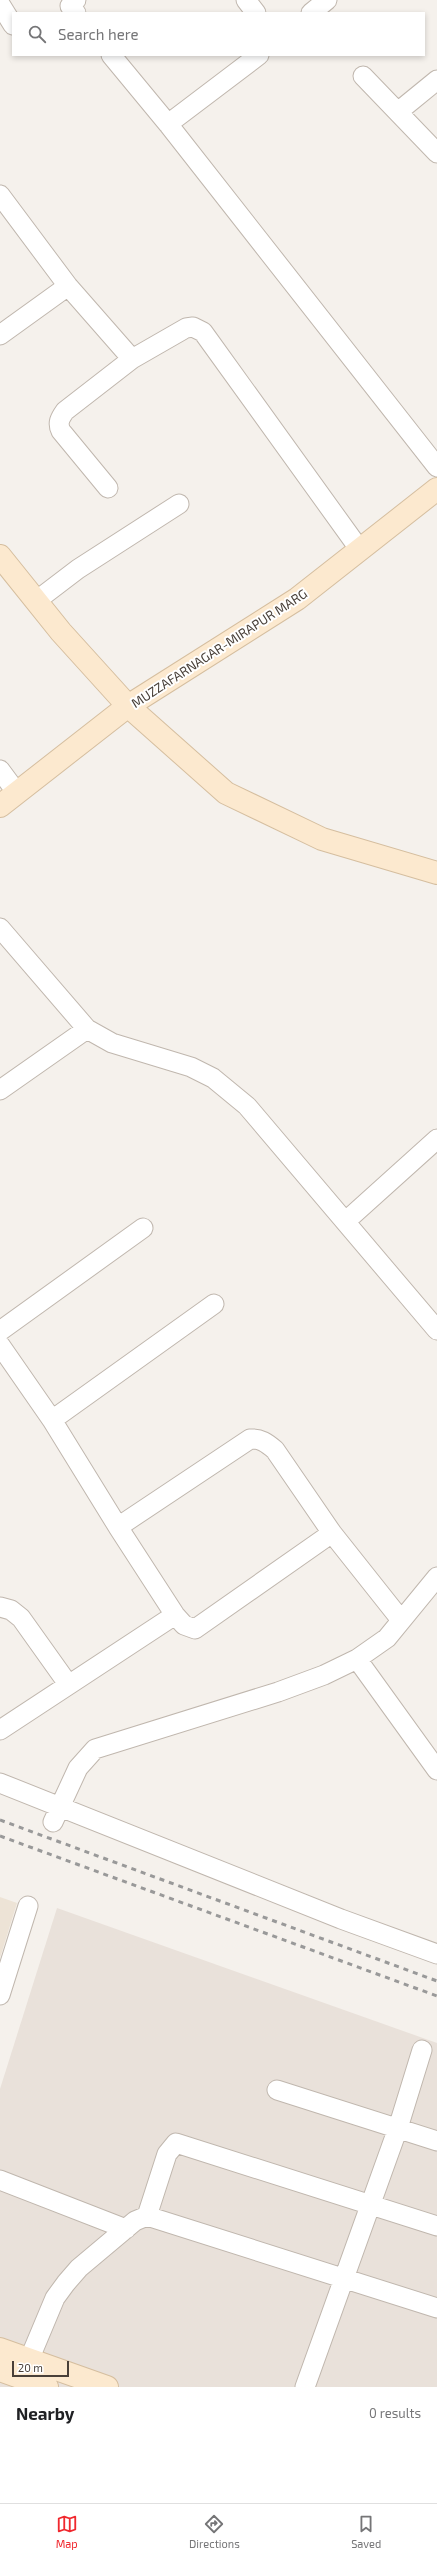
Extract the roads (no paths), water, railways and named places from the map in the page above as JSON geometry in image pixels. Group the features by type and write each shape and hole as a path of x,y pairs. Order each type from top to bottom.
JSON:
{"main road":[{"name":"MUZZAFARNAGAR-MIRAPUR MARG","path":"8,799 128,706 297,599 437,490"},
{"path":"0,556 36,601 128,706 226,793 322,839 437,873"},
{"path":"0,2349 108,2387"},
{"path":"0,2370 47,2387"}],"street":[{"path":"246,0 255,12"},
{"path":"312,12 327,0"},
{"path":"0,4 12,23"},
{"path":"112,56 168,124 437,467"},
{"path":"168,124 258,56"},
{"path":"364,76 399,111 437,153"},
{"path":"399,111 437,80"},
{"path":"0,195 68,286 132,359"},
{"path":"0,335 68,286"},
{"path":"108,488 61,431 59,423 65,411 132,359 186,328 193,327 203,332 360,550"},
{"path":"36,601 78,569 179,504"},
{"path":"0,770 8,799"},
{"path":"0,928 86,1029 112,1043 191,1067 225,1087 247,1106 437,1330"},
{"path":"0,1090 86,1029"},
{"path":"346,1222 437,1140"},
{"path":"0,1331 143,1228"},
{"path":"52,1420 214,1304"},
{"path":"0,1345 52,1420 174,1616 190,1629 200,1627 332,1532"},
{"path":"118,1527 250,1439 256,1438 267,1442 275,1450 332,1532 401,1620"},
{"path":"56,1814 78,1768 86,1757 102,1746 278,1692 324,1675 357,1660 387,1638 437,1577"},
{"path":"0,1607 12,1610 21,1618 68,1684"},
{"path":"0,1730 68,1684 174,1616"},
{"path":"357,1660 437,1770"},
{"path":"0,1783 56,1814 437,1954"},
{"path":"0,1995 28,1906"},
{"path":"305,2387 346,2277 398,2128 422,2050"},
{"path":"277,2090 437,2141"},
{"path":"147,2216 167,2154 176,2143 437,2226"},
{"path":"0,2180 126,2228"},
{"path":"94,2215 102,2249"},
{"path":"29,2360 55,2298 79,2268 135,2220 147,2216 346,2277 437,2308"}],"railway":[{"path":"0,1820 437,1981"},
{"path":"0,1836 437,1996"}]}
